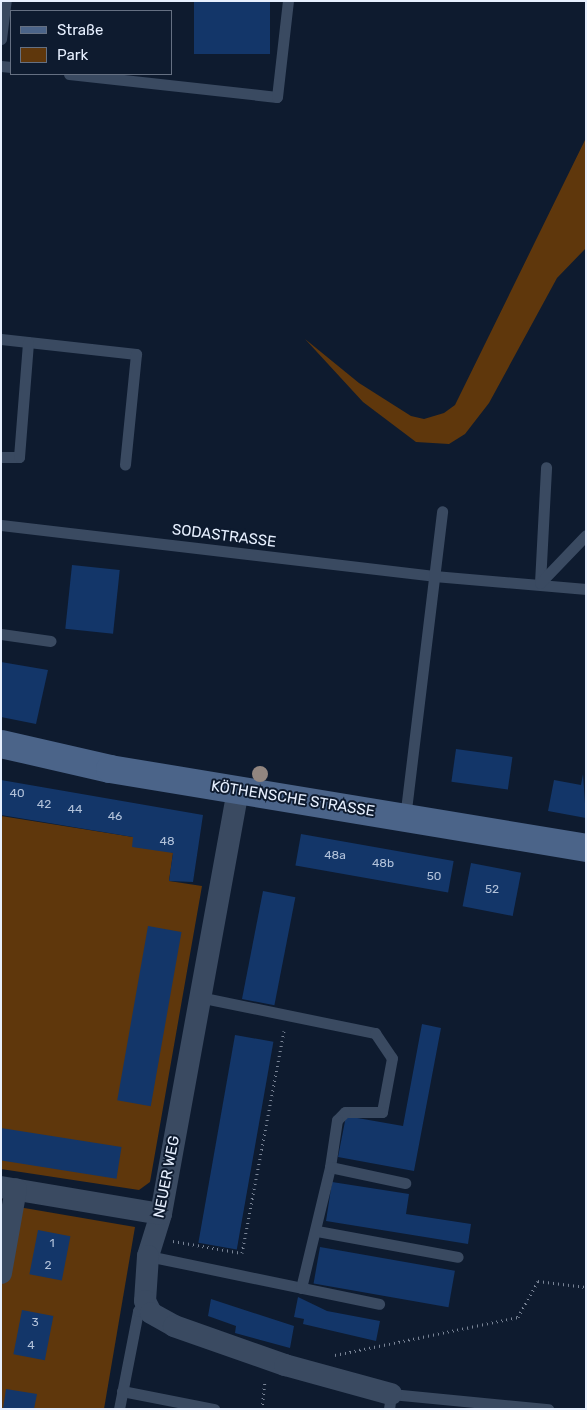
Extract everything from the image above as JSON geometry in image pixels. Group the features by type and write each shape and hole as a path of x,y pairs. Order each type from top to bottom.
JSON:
{"main road":[{"name":"KÖTHENSCHE STRASSE","path":"1,744 110,769 586,848"}],"street":[{"name":"NEUER WEG","path":"145,1301 151,1246 161,1214 238,790"},
{"path":"1,1273 8,1188 161,1214"},
{"path":"145,1301 151,1313 174,1326 390,1401"}],"lane":[{"path":"1,39 6,1"},
{"path":"78,75 277,97 288,1"},
{"path":"1,339 136,354 125,464"},
{"path":"1,457 20,457 28,342"},
{"path":"540,583 546,467"},
{"path":"405,818 442,511"},
{"name":"SODASTRASSE","path":"4,527 434,576 540,583 586,589"},
{"path":"540,583 586,535"},
{"path":"1,634 51,641"},
{"path":"199,997 375,1033 392,1058 382,1112 345,1112 337,1120 317,1231 301,1288"},
{"path":"330,1166 405,1183"},
{"path":"317,1231 458,1257"},
{"path":"151,1246 301,1288 379,1304"},
{"path":"119,1409 138,1311 145,1301"},
{"path":"122,1391 214,1409"},
{"path":"390,1401 548,1409"}],"path":[{"path":"151,1246 242,1253 287,1015"},
{"path":"323,1358 518,1317 538,1281 586,1287"},
{"path":"262,1409 268,1359"}],"green space":[{"path":"586,138 586,248 557,278 489,403 465,434 449,444 416,442 363,402 305,339 359,383 411,416 424,419 444,413 455,405"},
{"path":"1,816 133,837 173,853 169,881 202,886 150,1182 139,1190 1,1169"},
{"path":"1,1204 135,1227 104,1409 1,1409"}],"building":[{"path":"194,1 270,1 270,54 194,54"},
{"path":"72,565 120,570 113,634 65,629"},
{"path":"1,662 48,670 36,724 1,717"},
{"path":"456,749 512,757 508,790 451,782"},
{"path":"583,774 586,818 548,811 554,780 581,785"},
{"path":"1,780 203,815 193,882 169,881 173,853 132,847 133,837 1,815"},
{"path":"301,834 454,861 448,892 295,866"},
{"path":"471,863 521,873 513,916 463,906"},
{"path":"263,891 295,897 274,1005 242,999"},
{"path":"148,926 181,932 151,1106 117,1100"},
{"path":"422,1024 441,1028 414,1171 338,1157 346,1116 403,1126"},
{"path":"235,1035 273,1042 237,1250 198,1243"},
{"path":"1,1128 121,1147 116,1179 1,1160"},
{"path":"332,1182 409,1194 406,1214 471,1224 468,1244 326,1221"},
{"path":"38,1230 70,1236 62,1280 29,1274"},
{"path":"320,1247 455,1271 448,1307 314,1283"},
{"path":"298,1297 327,1311 380,1321 376,1341 303,1324 304,1319 294,1317"},
{"path":"211,1299 294,1326 290,1348 235,1333 236,1326 208,1316"},
{"path":"22,1310 53,1316 45,1360 13,1354"},
{"path":"6,1389 37,1394 34,1409 3,1409"}]}
